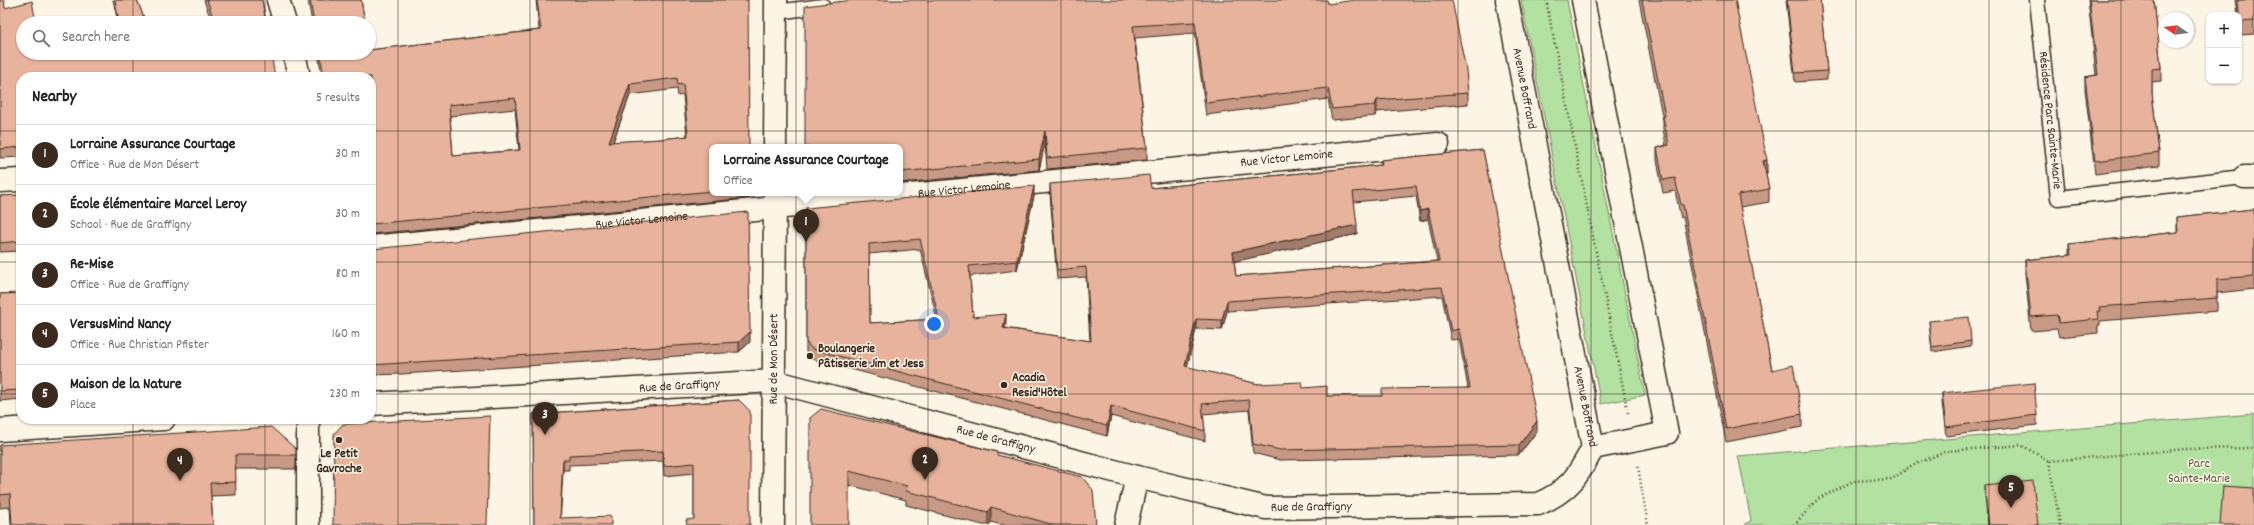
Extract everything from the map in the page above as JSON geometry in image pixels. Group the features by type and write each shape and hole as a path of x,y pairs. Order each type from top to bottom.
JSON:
{"street":[{"path":"278,0 283,16"},
{"name":"Avenue Boffrand","path":"1507,0 1593,448 1667,433 1583,0"},
{"path":"775,144 776,6"},
{"path":"295,60 298,72"},
{"name":"Rue Victor Lemoine","path":"903,190 1438,144"},
{"path":"0,181 16,180"},
{"name":"Rue Victor Lemoine","path":"376,247 775,201 833,196"},
{"name":"Rue de Mon Désert","path":"773,525 775,201"},
{"name":"Rue de Graffigny","path":"376,404 773,381 1137,477 1266,508 1538,504 1557,496 1579,474 1593,448"},
{"path":"0,430 89,424"},
{"path":"308,424 308,525"},
{"path":"1126,525 1137,477"}],"lane":[{"name":"Résidence Parc Sainte-Marie","path":"2037,0 2058,198 2249,177"},
{"path":"776,6 839,4"}],"path":[{"path":"1546,0 1633,439 1648,525"},
{"path":"1794,525 1818,499 1853,481 1892,479 1911,466 1947,451 2021,445 2050,461 2186,449 2254,448"},
{"path":"2050,461 2060,525"}],"green space":[{"path":"1521,0 1567,0 1645,395 1601,404"},
{"name":"Parc Sainte-Marie","path":"2254,414 2254,525 1746,525 1746,523 1751,521 1737,456"}],"building":[{"path":"0,0 4,0 5,8 32,1 35,16 16,16 16,60 272,60 274,72 16,72 16,147 0,149"},
{"path":"115,0 137,0 143,16 118,16"},
{"path":"207,0 262,0 265,16 213,16"},
{"path":"310,0 361,0 364,16 313,16"},
{"path":"537,0 748,0 749,144 709,144 709,191 376,224 376,72 323,72 321,60 376,60 376,49 541,30","holes":["677,78 678,85 683,84 688,136 609,142 630,84","515,98 520,150 453,156 449,105"]},
{"path":"853,0 1327,0 1328,4 1355,0 1452,0 1466,70 1468,93 1377,100 1375,105 1332,109 1328,88 1206,103 1195,22 1133,26 1147,148 1047,158 1045,131 1039,159 903,172 903,144 805,144 805,6"},
{"path":"1642,0 1735,0 1767,160 1763,161 1769,189 1738,195 1772,370 1793,365 1802,414 1726,429 1683,205 1681,205 1675,178 1663,180 1657,148 1669,145 1663,117 1665,116"},
{"path":"1787,0 1820,0 1827,71 1795,73"},
{"path":"2089,0 2154,0 2161,68 2152,69 2152,93 2159,153 2095,161 2085,77 2098,75"},
{"path":"2238,0 2254,0 2254,21 2242,22 2242,12 2239,12"},
{"path":"1483,150 1537,421 1519,445 1280,450 1253,444 1249,400 1202,404 1205,431 1111,406 1107,426 812,349 806,342 806,208 1034,186 1017,261 969,266 973,317 1006,314 1003,328 1091,341 1086,267 1057,270 1050,184 1149,175 1151,188 1382,165 1381,160","holes":["1416,186 1420,211 1428,209 1439,261 1236,276 1233,252 1357,225 1353,192","920,239 939,319 870,323 869,244","1442,287 1451,331 1459,329 1470,388 1382,389 1382,396 1327,396 1327,386 1303,388 1302,382 1258,384 1185,366 1196,319 1222,320 1227,301"]},
{"path":"16,195 16,241 0,243 0,196"},
{"path":"2254,209 2254,276 2217,279 2217,298 2099,307 2100,311 2097,311 2098,319 2059,323 2057,315 2031,317 2025,260 2071,255 2069,244 2178,232 2177,217"},
{"path":"748,212 750,332 739,342 376,365 376,249"},
{"path":"16,293 16,390 0,391 0,294"},
{"path":"1969,317 1971,341 1932,347 1929,321"},
{"path":"2034,383 2037,415 1946,427 1942,393"},
{"path":"739,400 750,411 750,525 687,525 686,520 694,519 694,463 664,466 663,451 569,455 569,460 563,460 560,518 611,516 611,525 534,525 533,414"},
{"path":"821,409 997,452 997,455 1082,477 1093,490 1096,525 1054,525 991,507 988,512 906,491 907,486 849,471 849,525 810,525 810,418"},
{"path":"490,416 487,525 333,525 334,434 343,424 376,424 376,422"},
{"path":"271,427 296,449 296,455 235,455 236,482 210,483 213,525 12,525 10,494 0,495 0,445"},
{"path":"2033,481 2038,525 1989,525 1984,486"},
{"path":"2223,486 2254,488 2254,525 2220,525"}],"place":[{"name":"Lorraine Assurance Courtage","path":"806,242"},
{"name":"Boulangerie Pâtisserie Jim et Jess","path":"810,356"},
{"name":"Acadia Resid'Hôtel","path":"1004,385"},
{"name":"Re-Mise","path":"545,435"},
{"name":"Le Petit Gavroche","path":"339,440"},
{"name":"École élémentaire Marcel Leroy","path":"925,480"},
{"name":"VersusMind Nancy","path":"180,481"},
{"name":"Maison de la Nature","path":"2011,508"}]}
